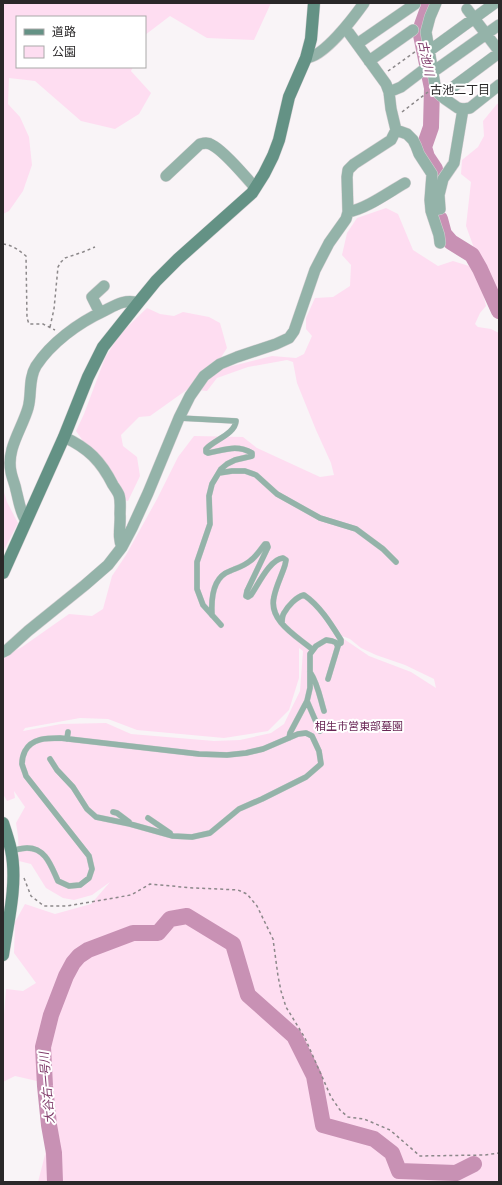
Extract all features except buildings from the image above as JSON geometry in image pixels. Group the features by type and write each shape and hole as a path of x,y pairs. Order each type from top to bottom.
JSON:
{"street":[{"path":"3,573 64,437 88,377 103,347 156,281 178,259 252,193 274,156 289,97 306,58 310,39 314,3"},
{"path":"306,58 310,58 319,53 344,29 364,3"},
{"path":"357,44 415,3 426,15"},
{"path":"436,3 426,15 424,50 428,71 439,94 458,108 470,108 499,85"},
{"path":"424,50 471,13 495,3"},
{"path":"442,96 499,52 471,13"},
{"path":"389,92 401,87 428,71 437,69 499,25"},
{"path":"3,652 108,565 122,547 145,500 179,418 190,396 204,376 220,364 289,338 294,331 315,270 329,243 346,219 348,212 348,170 354,164 391,140 396,130 389,92 386,84 349,33 344,29"},
{"path":"369,61 413,30"},
{"path":"431,211 440,209 439,195 443,179 454,163 462,109"},
{"path":"396,130 408,134 413,140 419,154 432,174 430,200 431,211 439,235 440,243"},
{"path":"166,176 200,144 205,143 211,144 219,149 252,184 256,186"},
{"path":"348,212 370,204 406,183"},
{"path":"100,313 92,297 104,286"},
{"path":"26,521 22,514 11,472 10,461 11,451 28,407 30,382 35,368 51,347 85,320 125,301 138,302"},
{"path":"64,437 74,441 91,453 106,470 120,496 119,537 122,547"},
{"path":"3,823 11,850 13,870 10,907 3,955"}],"lane":[{"path":"179,418 236,421 236,424 232,430 210,444 206,449 206,452 208,453 236,448 245,449 252,453 252,456 235,460 227,464 212,484 209,496 210,524 197,562 197,589 203,605 221,625"},
{"path":"219,473 245,471 256,475 277,494 320,518 356,529 383,549 396,562"},
{"path":"212,614 216,582 221,576 251,560 265,544 267,544 268,547 246,596 248,597 251,595 279,558 286,560 274,598 275,612 285,628 313,650"},
{"path":"282,623 283,614 290,605 298,596 304,595 329,621 341,640 341,643 337,645 328,679"},
{"path":"289,738 290,733 307,701 310,688 310,654 316,646 326,640 337,643 337,645"},
{"path":"310,672 315,680 324,711"},
{"path":"307,701 320,731"},
{"path":"67,739 68,732"},
{"path":"11,850 28,848 40,851 49,861 58,881 69,886 80,885 89,878 92,869 89,856 26,776 22,763 23,755 27,748 36,741 46,738 67,739 198,754 227,755 263,749 298,734 306,733 312,736 319,751 321,764 306,777 240,809 210,833 192,837 173,836 130,824 96,817 88,809 73,787 57,770 50,759"},
{"path":"113,812 117,813 130,824"},
{"path":"148,818 173,836"}],"path":[{"path":"381,76 424,50"},
{"path":"394,118 429,92"},
{"path":"3,244 17,249 26,256 27,318 29,324 43,324 66,335"},
{"path":"50,327 54,309 58,267 60,262 65,258 95,246"},
{"path":"13,870 22,871 31,896 44,906 67,906 131,895 150,884 193,888 219,888 238,890 246,894 256,906 273,939 278,976 286,1007 305,1038 331,1097 340,1110 348,1117 364,1119 390,1130 420,1156 485,1155 499,1153"}],"green space":[{"path":"3,3 271,3 254,40 207,38 170,16 146,34 146,16 16,16 16,68 132,68 131,71 151,93 139,114 115,129 81,121 35,81 9,78 8,104 20,117 29,137 32,165 23,191 9,211 3,214"},
{"path":"499,103 499,292 474,248 466,226 471,182 461,174 462,160 478,147 484,136 483,121"},
{"name":"相生市営東部墓園","path":"386,208 398,214 413,250 438,266 453,261 469,266 482,289 486,306 480,313 475,324 478,327 491,329 499,333 499,1182 38,1182 47,1147 37,1081 15,1076 3,1082 3,1028 6,989 23,991 36,983 14,953 15,922 25,904 55,914 91,904 110,882 92,895 74,900 63,898 46,888 31,864 19,861 16,823 25,807 14,791 15,798 7,801 3,794 3,657 22,647 69,614 92,616 103,609 112,576 126,555 178,457 194,436 243,437 257,448 320,477 334,475 331,463 297,383 293,362 287,360 248,367 217,378 207,391 188,389 150,416 139,417 121,435 123,446 137,457 140,476 128,501 122,500 104,462 83,441 76,431 105,358 120,334 147,308 160,314 174,316 183,312 209,317 220,323 227,348 220,359 224,368 272,356 296,358 304,354 312,336 306,329 306,318 315,298 333,297 350,286 351,265 342,255 347,233 357,218","holes":["342,636 350,639 361,648 405,665 434,679 436,688 411,672 369,656 344,639","299,648 303,651 300,691 284,724 271,733 240,740 214,741 131,734 106,723 61,724 23,731 25,728 80,718 108,719 137,730 224,738 268,731 289,710 299,678"]},
{"path":"3,489 7,502 18,523 3,552"}],"waterway":[{"name":"古池川","path":"430,3 422,25 421,35 432,88 431,127 424,147 427,157 435,169 435,190"},
{"name":"古池川","path":"440,219 444,234 451,242 472,255 499,311"},
{"name":"大谷右一号川","path":"55,1182 54,1153 49,1125 43,1047 51,1015 66,976 73,963 79,956 88,950 133,933 158,933 170,919 187,916 233,944 248,995 294,1036 314,1076 323,1125 374,1139 392,1153 399,1171 456,1173 474,1164"}],"district":[{"name":"古池二丁目","path":"460,90"}]}
